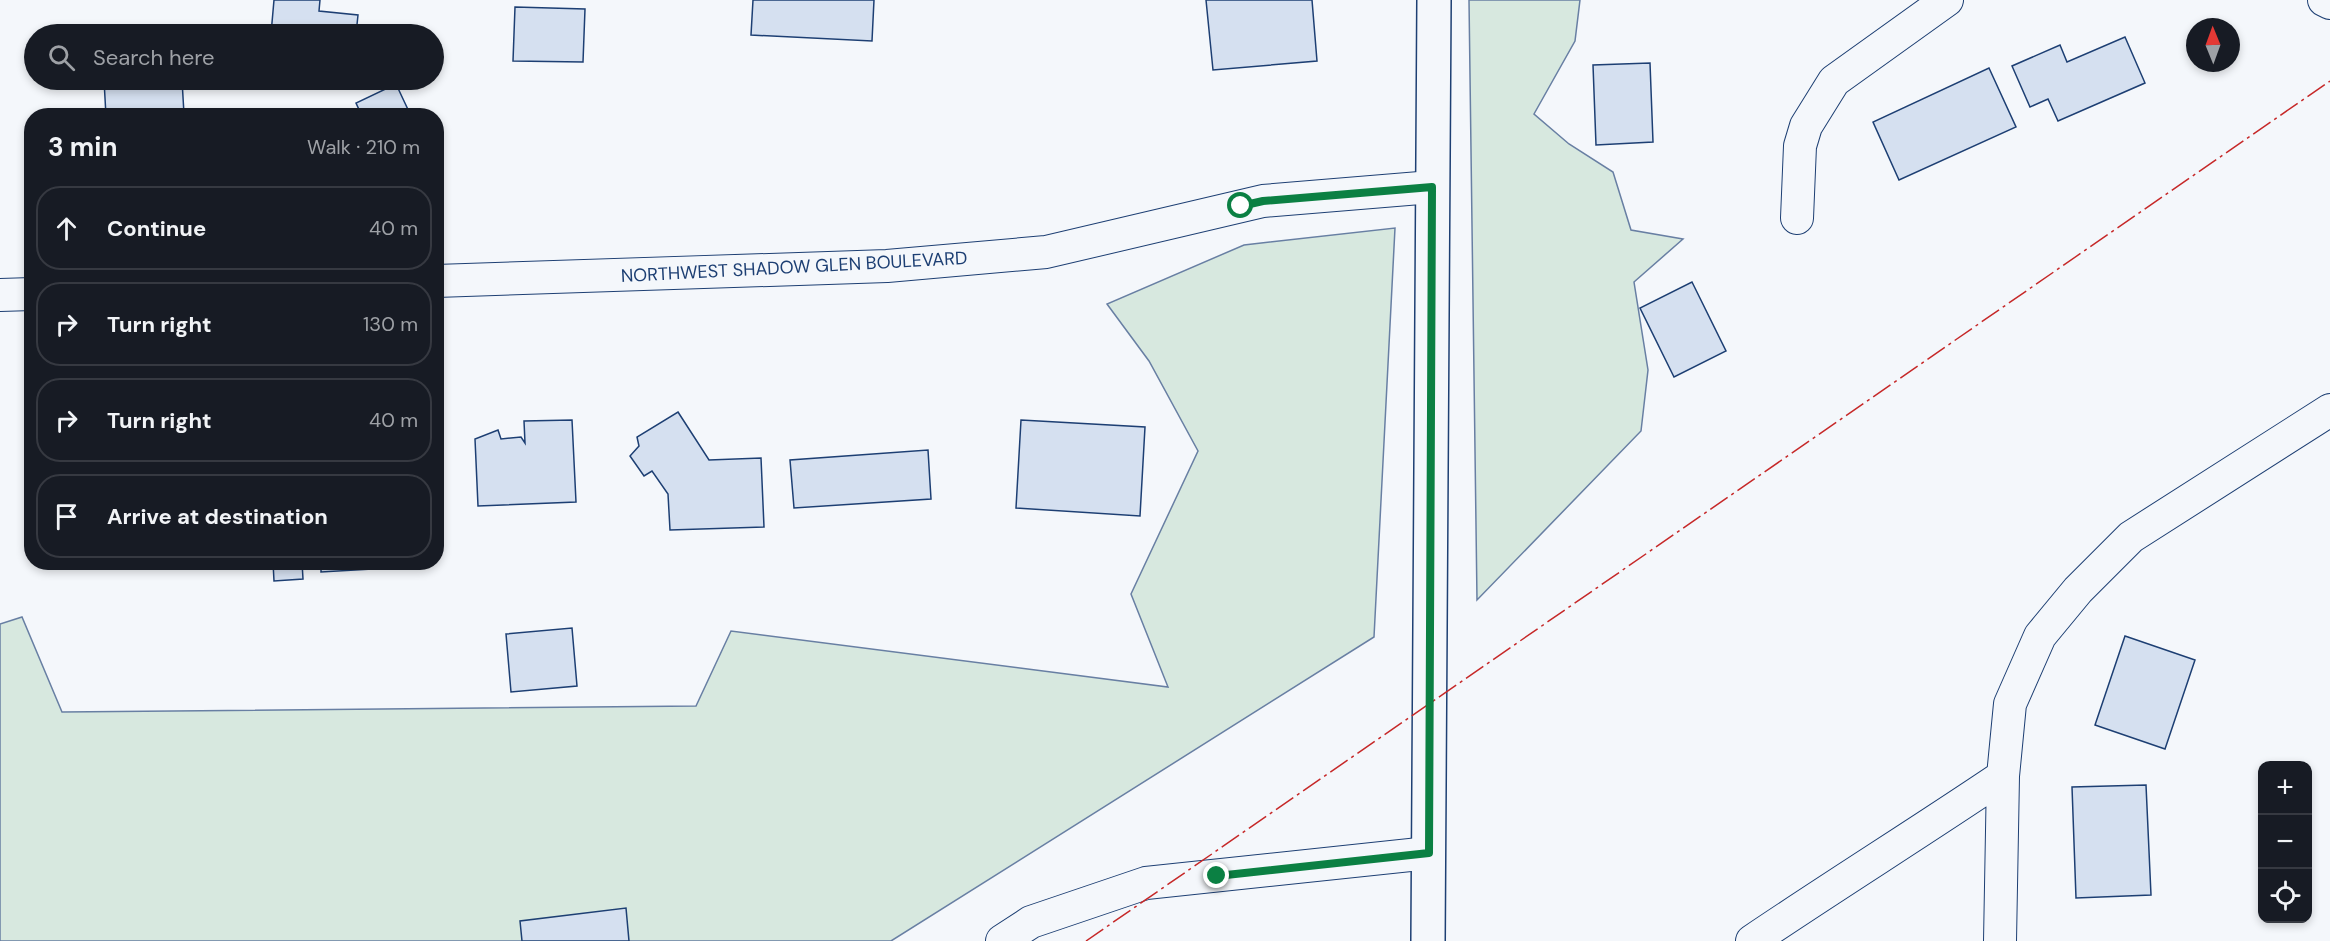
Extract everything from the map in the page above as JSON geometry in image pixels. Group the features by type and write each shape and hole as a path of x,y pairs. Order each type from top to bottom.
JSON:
{"main road":[{"path":"1428,941 1434,0"}],"street":[{"path":"1797,219 1800,146 1806,126 1834,81 1947,0"},
{"path":"2324,0 2330,3"},
{"name":"NORTHWEST SHADOW GLEN BOULEVARD","path":"444,281 887,266 1046,252 1263,201 1432,187"},
{"path":"0,295 24,294"},
{"path":"2000,941 2003,776 2010,704 2040,636 2078,590 2131,537 2330,410"},
{"path":"1752,941 1883,852 1915,834 2003,776"},
{"path":"1002,941 1031,922 1146,883 1429,853"}],"shaded area":[{"path":"1469,0 1580,0 1575,41 1534,114 1569,144 1613,172 1631,230 1683,239 1634,282 1648,370 1641,431 1477,600"},
{"path":"1395,228 1374,637 891,941 0,941 0,624 22,617 62,712 696,706 731,631 1168,687 1131,594 1198,451 1149,361 1107,304 1244,245"}],"building":[{"path":"274,0 320,0 319,11 358,15 357,24 272,24"},
{"path":"753,0 874,0 872,41 751,35"},
{"path":"1206,0 1312,0 1317,61 1213,70"},
{"path":"515,7 585,9 583,62 513,61"},
{"path":"2125,37 2145,83 2058,121 2048,99 2030,107 2012,66 2060,45 2067,62"},
{"path":"1650,63 1653,142 1596,145 1593,65"},
{"path":"1989,68 2016,127 1899,180 1873,122"},
{"path":"105,90 183,90 184,108 106,108"},
{"path":"383,90 399,90 407,108 358,108 356,103"},
{"path":"1692,282 1726,351 1674,377 1640,308"},
{"path":"678,412 709,460 761,458 764,527 670,530 668,494 652,471 644,476 630,456 639,446 637,437"},
{"path":"572,420 576,502 478,506 475,439 498,430 501,439 521,437 525,443 524,421"},
{"path":"1021,420 1145,427 1140,516 1016,508"},
{"path":"928,450 931,499 794,508 790,460"},
{"path":"273,570 302,570 303,579 274,581"},
{"path":"321,570 355,570 321,572"},
{"path":"572,628 577,686 511,692 506,634"},
{"path":"2125,636 2195,660 2165,749 2095,725"},
{"path":"2146,785 2151,895 2076,898 2072,787"},
{"path":"626,908 629,941 522,941 520,921"}],"power":[{"path":"1086,941 2330,81"}],"route":[{"path":"1217,876 1429,853 1432,187 1263,201 1241,206"}]}
